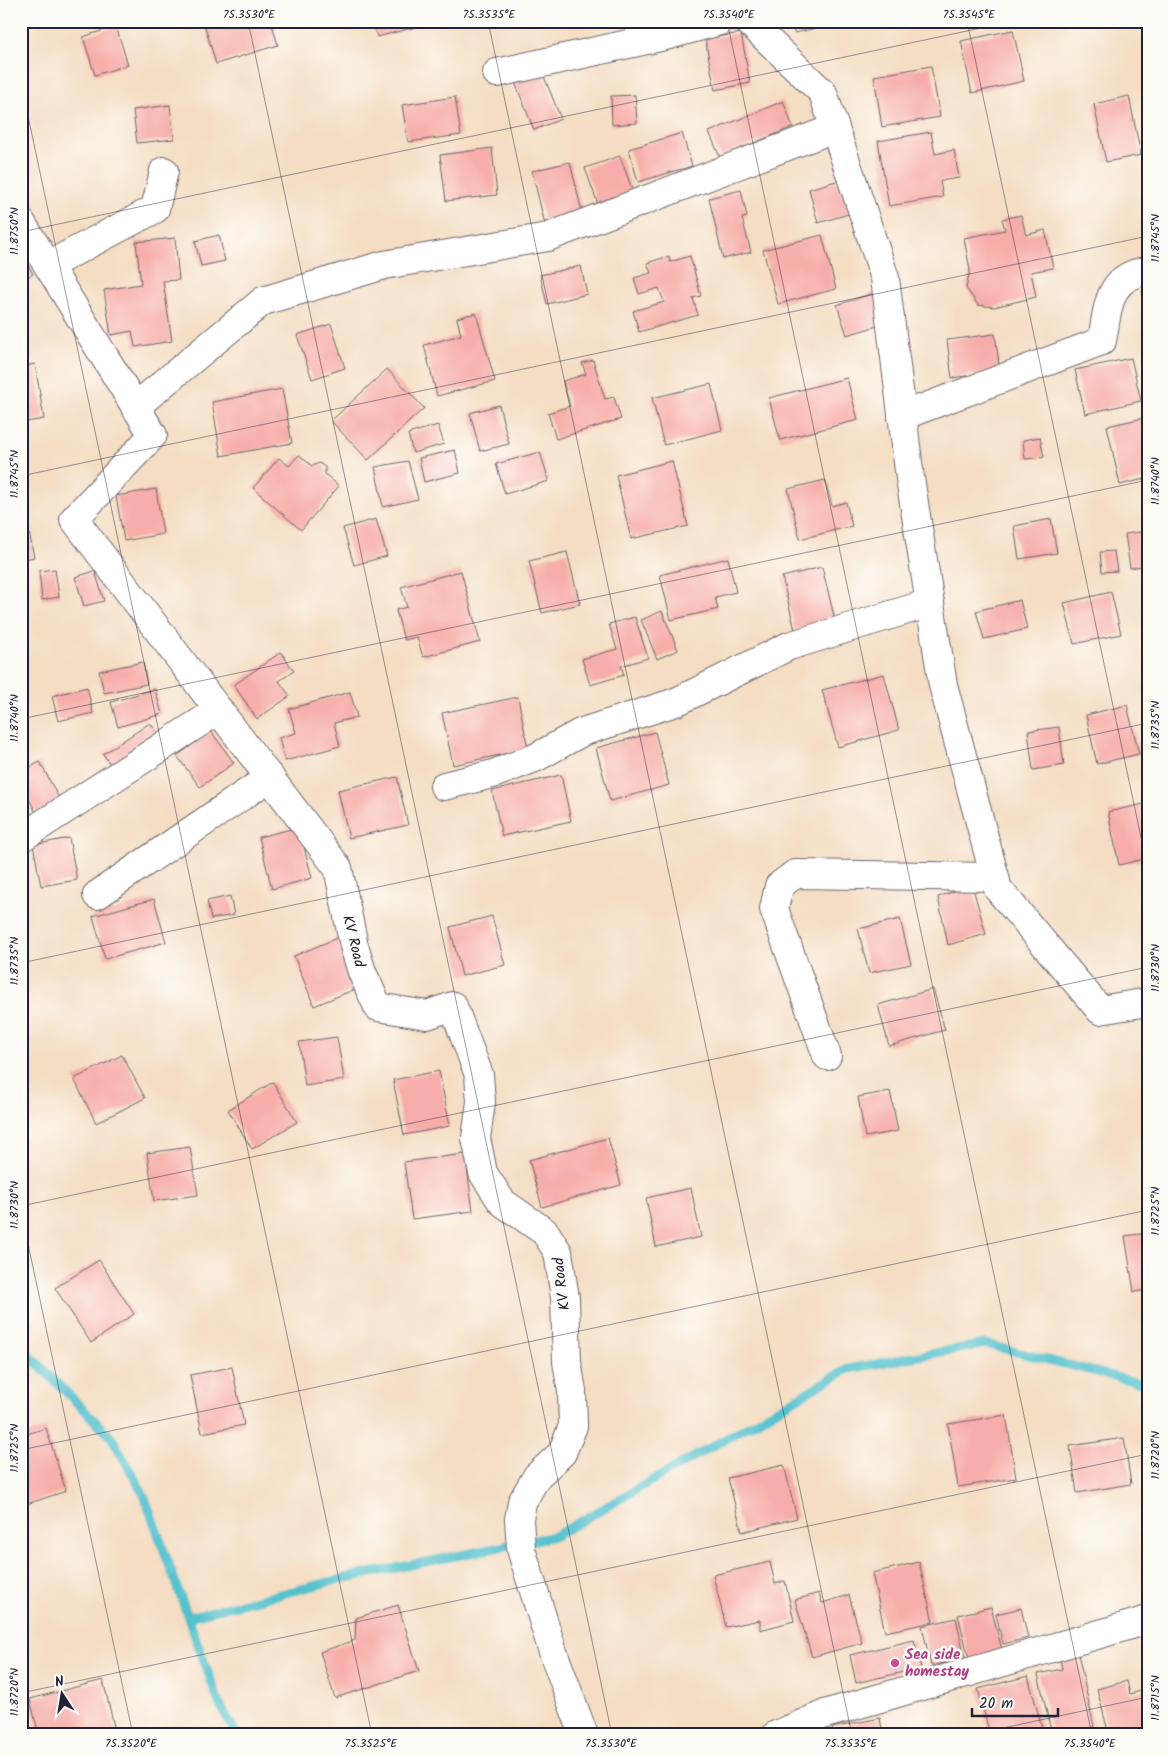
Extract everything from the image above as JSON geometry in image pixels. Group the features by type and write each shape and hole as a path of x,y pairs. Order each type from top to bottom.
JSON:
{"street":[{"path":"497,73 670,35 720,21"},
{"path":"748,21 823,93 885,278 910,478 943,685 998,889 1100,1010 1148,1002"},
{"path":"135,407 263,301 384,265 548,237 835,128"},
{"path":"49,266 155,209 164,171"},
{"path":"21,222 153,435 74,519 270,777 97,895"},
{"path":"902,416 1102,341 1110,298 1119,282 1137,272 1148,271"},
{"path":"444,786 493,774 518,765 535,758 582,732 676,702 789,646 930,604"},
{"path":"21,838 219,710"},
{"name":"KV Road","path":"270,777 338,868 354,946 362,972 378,1008 427,1015 453,1006 479,1075 481,1102 476,1138 483,1173 502,1202 544,1232 558,1252 565,1298 567,1362 572,1391 573,1426 562,1454 537,1476 522,1502 519,1519 521,1549 553,1652 584,1735"},
{"path":"827,1056 774,909 779,886 795,874 995,877"},
{"path":"776,1735 824,1714 1148,1620"}],"building":[{"path":"223,21 271,21 278,45 216,64 205,27"},
{"path":"373,21 436,21 436,22 377,37"},
{"path":"792,21 824,21 825,26 794,33"},
{"path":"116,26 128,65 95,75 83,37"},
{"path":"1013,30 1024,81 972,93 961,41"},
{"path":"741,33 750,83 715,90 705,39"},
{"path":"931,66 940,117 882,127 874,76"},
{"path":"541,69 561,119 534,130 514,80"},
{"path":"635,95 637,123 612,125 611,96"},
{"path":"1129,96 1141,155 1106,162 1094,104"},
{"path":"455,97 461,135 408,142 402,105"},
{"path":"783,101 793,127 720,157 709,132"},
{"path":"170,105 174,139 137,143 133,110"},
{"path":"931,132 935,154 954,150 959,178 940,181 943,197 889,206 878,141"},
{"path":"682,133 692,166 638,182 629,149"},
{"path":"492,148 497,195 446,201 440,155"},
{"path":"620,156 634,195 599,207 585,168"},
{"path":"570,162 584,220 546,229 532,171"},
{"path":"843,179 852,213 818,223 809,189"},
{"path":"741,190 747,217 742,218 751,252 723,259 709,198"},
{"path":"1021,215 1026,235 1045,230 1053,268 1031,272 1036,297 994,307 978,305 966,288 970,270 964,238 1005,230 1002,219"},
{"path":"219,235 225,261 201,266 195,241"},
{"path":"822,235 836,289 778,304 763,250"},
{"path":"175,238 179,280 163,281 172,341 135,347 132,331 111,335 104,290 141,284 136,242"},
{"path":"21,253 33,274 21,280"},
{"path":"669,256 670,262 690,256 701,296 693,298 698,315 639,332 633,311 664,302 659,288 639,294 634,278 651,273 647,263"},
{"path":"581,266 587,294 547,304 540,275"},
{"path":"1148,289 1148,311 1147,311 1142,291"},
{"path":"874,293 884,324 847,335 837,305"},
{"path":"476,313 495,381 437,396 424,345 461,335 457,318"},
{"path":"331,324 345,368 312,379 297,335"},
{"path":"995,334 1000,371 952,378 947,340"},
{"path":"1131,358 1141,401 1085,414 1075,370"},
{"path":"593,360 605,399 614,397 621,419 556,439 548,413 570,406 563,381 586,374 582,363"},
{"path":"35,364 44,419 21,423 21,367"},
{"path":"387,369 424,408 368,460 331,421"},
{"path":"847,378 858,420 780,440 769,398"},
{"path":"711,384 722,430 664,445 652,398"},
{"path":"282,389 292,443 221,456 212,402"},
{"path":"499,405 509,444 480,451 470,413"},
{"path":"1148,417 1148,478 1120,485 1107,426"},
{"path":"438,425 444,444 413,453 408,434"},
{"path":"1040,437 1044,457 1025,459 1023,440"},
{"path":"455,450 460,473 424,482 419,458"},
{"path":"540,452 549,481 505,494 496,464"},
{"path":"299,455 312,466 319,463 325,467 325,474 339,486 301,530 253,488 279,458 289,466"},
{"path":"408,461 418,499 383,507 375,467"},
{"path":"672,461 688,526 631,539 616,475"},
{"path":"825,480 832,506 846,502 852,526 800,539 788,489"},
{"path":"156,489 163,534 124,541 116,496"},
{"path":"376,519 387,556 354,565 343,528"},
{"path":"1051,519 1057,553 1019,559 1014,526"},
{"path":"28,527 34,557 21,560 21,529"},
{"path":"1148,531 1148,565 1130,568 1125,534"},
{"path":"1114,551 1117,571 1102,572 1100,552"},
{"path":"567,552 580,604 542,613 529,561"},
{"path":"728,558 736,592 715,597 718,609 671,620 660,575"},
{"path":"822,567 835,620 795,630 782,577"},
{"path":"55,569 59,597 42,600 39,571"},
{"path":"95,571 104,601 84,606 75,577"},
{"path":"461,571 480,642 423,657 417,637 404,640 396,610 407,607 401,587"},
{"path":"1111,592 1121,634 1074,644 1064,603"},
{"path":"1020,600 1027,629 984,639 976,611"},
{"path":"662,611 678,650 657,659 641,620"},
{"path":"635,617 648,658 621,666 624,675 590,685 582,659 617,649 609,624"},
{"path":"281,652 294,671 279,681 290,696 257,719 234,685"},
{"path":"143,662 147,684 104,693 99,671"},
{"path":"884,674 899,730 838,747 822,690"},
{"path":"87,687 93,713 58,721 52,696"},
{"path":"155,689 162,714 118,727 111,702"},
{"path":"350,692 357,717 334,723 340,746 285,761 279,738 296,733 289,709"},
{"path":"518,697 528,749 453,765 442,713"},
{"path":"1127,705 1139,754 1097,764 1086,715"},
{"path":"150,723 166,743 121,780 103,754"},
{"path":"1059,727 1064,765 1033,770 1028,731"},
{"path":"211,731 234,763 200,787 177,756"},
{"path":"655,732 669,785 610,801 596,748"},
{"path":"40,762 63,806 39,818 21,784 21,772"},
{"path":"561,775 571,821 502,836 492,791"},
{"path":"397,777 408,825 349,838 338,790"},
{"path":"1148,803 1148,858 1119,865 1108,812"},
{"path":"299,827 312,878 272,889 259,837"},
{"path":"69,838 77,880 41,886 33,845"},
{"path":"972,885 986,934 948,945 938,897"},
{"path":"230,896 234,915 211,919 207,901"},
{"path":"154,899 166,942 105,959 93,916"},
{"path":"492,916 505,965 462,976 450,927"},
{"path":"900,919 911,964 869,973 858,929"},
{"path":"337,938 358,988 314,1006 294,956"},
{"path":"933,989 945,1030 889,1046 878,1005"},
{"path":"337,1037 344,1080 305,1086 299,1042"},
{"path":"122,1055 145,1098 96,1123 74,1079"},
{"path":"439,1071 450,1126 404,1135 393,1080"},
{"path":"273,1082 297,1122 252,1149 228,1110"},
{"path":"890,1091 898,1131 865,1137 858,1097"},
{"path":"608,1138 621,1185 542,1207 529,1160"},
{"path":"190,1147 198,1195 154,1201 147,1153"},
{"path":"465,1154 473,1211 412,1219 404,1162"},
{"path":"691,1188 701,1237 656,1247 646,1198"},
{"path":"1148,1233 1148,1290 1134,1292 1125,1236"},
{"path":"99,1260 134,1314 91,1343 55,1288"},
{"path":"232,1367 244,1425 202,1433 190,1375"},
{"path":"1006,1415 1016,1478 958,1487 948,1424"},
{"path":"46,1428 66,1491 21,1506 21,1436"},
{"path":"1124,1438 1131,1484 1077,1493 1070,1446"},
{"path":"784,1465 797,1518 742,1532 728,1478"},
{"path":"770,1562 775,1584 785,1581 794,1621 760,1630 760,1620 726,1627 713,1575"},
{"path":"919,1562 933,1622 885,1632 872,1573"},
{"path":"819,1593 822,1603 849,1595 862,1643 812,1657 795,1600"},
{"path":"398,1605 419,1671 335,1698 320,1652 355,1640 356,1618"},
{"path":"991,1607 1002,1650 969,1658 958,1615"},
{"path":"1021,1608 1028,1638 1003,1644 996,1614"},
{"path":"956,1618 965,1658 931,1666 922,1626"},
{"path":"914,1640 921,1668 856,1683 850,1655"},
{"path":"1078,1654 1094,1727 1078,1731 1079,1735 1052,1735 1038,1674 1062,1669 1060,1658"},
{"path":"1028,1676 1044,1735 990,1735 978,1689"},
{"path":"103,1680 116,1735 39,1735 30,1699"},
{"path":"1127,1681 1130,1694 1148,1689 1148,1735 1109,1735 1097,1689"},
{"path":"880,1718 883,1735 833,1735 832,1728"}],"waterway":[{"path":"188,1617 341,1579 555,1536 848,1369 985,1344 1148,1385"},
{"path":"21,1347 112,1438 144,1495 219,1703 237,1735"}],"place":[{"name":"Sea side homestay","path":"895,1663"}]}
